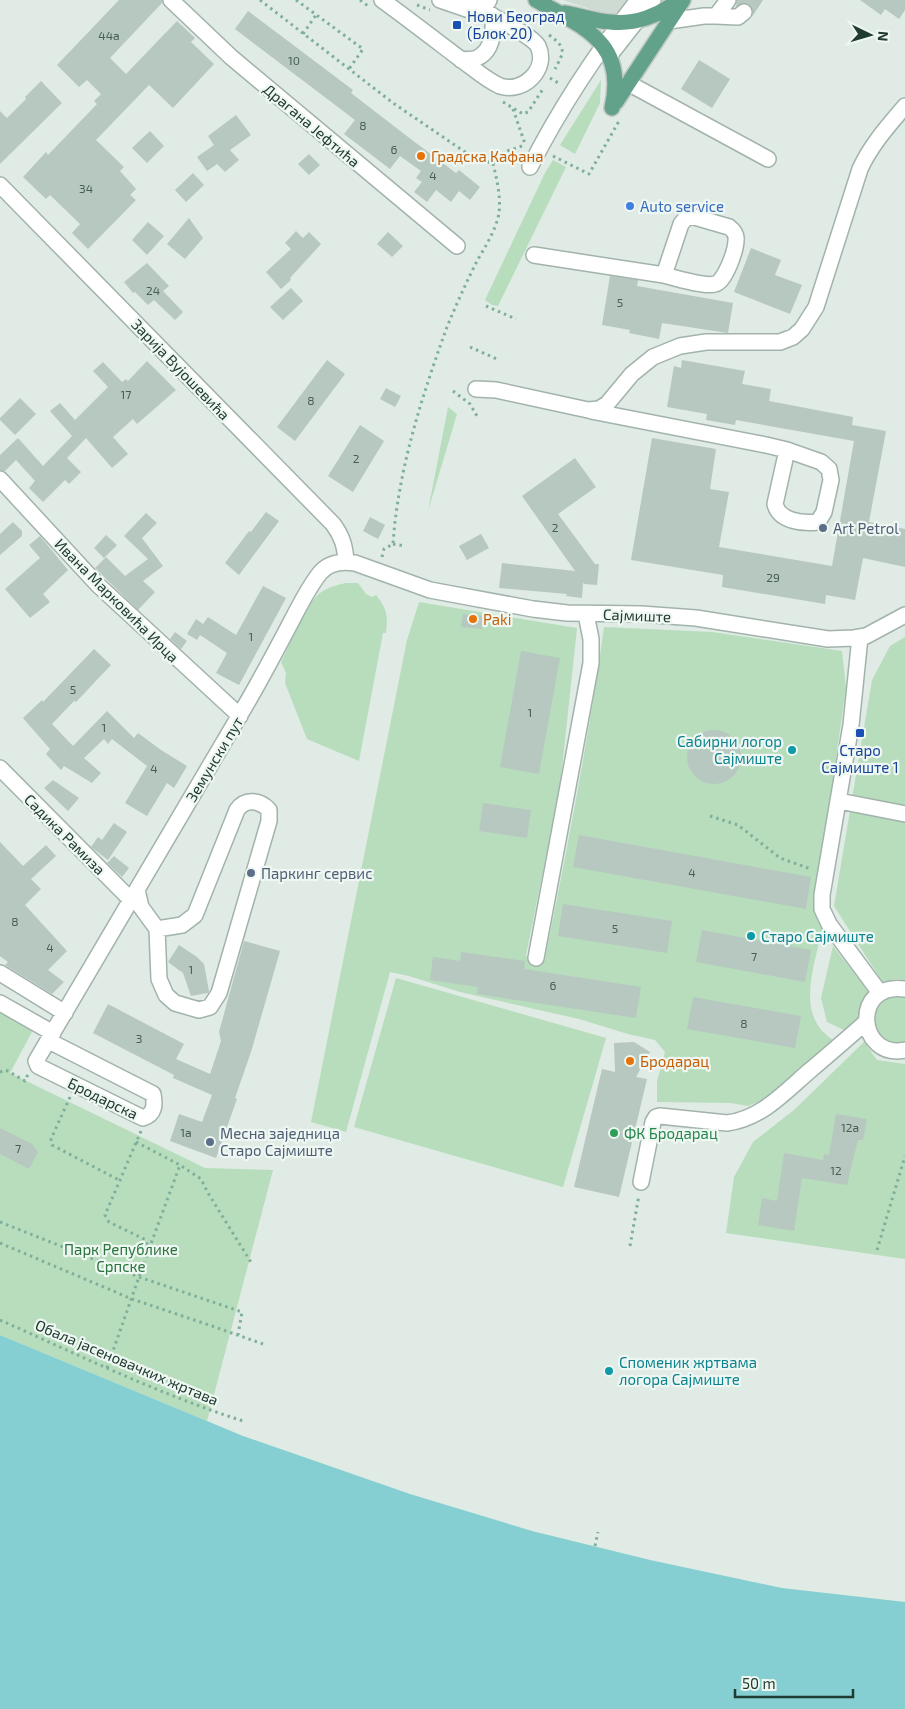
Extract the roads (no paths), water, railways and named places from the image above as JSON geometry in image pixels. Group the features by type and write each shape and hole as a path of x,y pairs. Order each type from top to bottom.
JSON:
{"main road":[{"path":"536,0 592,34 607,50 615,73 618,111 628,83 681,0"},
{"path":"557,13 628,22 660,13 681,0"}],"street":[{"path":"382,0 500,86 512,88 530,81 537,73 540,62 537,45 488,9 470,0"},
{"path":"440,0 474,12 488,9"},
{"path":"628,22 638,0"},
{"path":"530,167 532,146 556,118 628,22 653,0"},
{"path":"716,16 728,0"},
{"name":"Драгана Јефтића","path":"180,3 231,57 457,246"},
{"path":"462,60 476,59 484,54 491,42 494,30 488,9"},
{"path":"669,21 704,16 738,17 744,12"},
{"path":"628,83 768,159"},
{"path":"588,410 600,408 607,404 632,374 653,357 680,346 706,342 780,342 793,337 802,329 816,307 863,162 874,143 905,106"},
{"name":"Зарија Вујошевића","path":"0,185 333,524 340,533 345,546 346,561"},
{"path":"534,255 664,275 710,285 718,283 725,276 736,241 733,231 729,226 691,216 685,218 681,224 664,275"},
{"path":"476,390 496,390 787,450 821,462 828,469 831,480 824,512 818,522 807,523 782,516 776,511 775,504 787,450"},
{"name":"Ивана Марковића Ирца","path":"0,479 98,585 240,716"},
{"name":"Сајмиште","path":"346,561 415,585 450,594 533,609 586,614 641,614 696,618 828,639 860,637 878,630 905,615"},
{"name":"Земунски пут","path":"51,1037 240,716 306,595 322,571 332,564 346,561"},
{"path":"536,958 591,663 591,639 586,614"},
{"path":"860,637 850,725 822,895 822,909 829,924 880,993"},
{"name":"Садика Рамиза","path":"0,768 134,895"},
{"path":"839,801 905,814"},
{"path":"134,895 157,929 159,979 166,995 175,1002 190,1008 199,1010 210,1007 219,993 269,821 270,815 267,808 252,802 241,804 195,916 182,925 157,929"},
{"path":"0,973 65,1013"},
{"path":"905,988 888,989 880,993 870,1003 866,1022 872,1038 878,1044 893,1051 905,1050"},
{"name":"Бродарска","path":"0,1003 51,1037 153,1094 155,1103 150,1116 143,1118 37,1064 36,1061 51,1037"},
{"path":"641,1182 653,1122 656,1117 727,1123 747,1118 778,1099 866,1022"}],"water":[{"path":"0,1335 243,1436 410,1494 532,1531 650,1560 782,1588 905,1602 905,1709 0,1709"}],"tunnel":[{"path":"744,12 752,0"}],"place":[{"name":"Нови Београд (Блок 20)","path":"457,25"},
{"name":"Градска Кафана","path":"421,156"},
{"name":"Auto service","path":"630,206"},
{"name":"Art Petrol","path":"823,528"},
{"name":"Paki","path":"473,619"},
{"name":"Старо Сајмиште 1","path":"860,733"},
{"name":"Сабирни логор Сајмиште","path":"792,750"},
{"name":"Паркинг сервис","path":"251,873"},
{"name":"Старо Сајмиште","path":"751,936"},
{"name":"Бродарац","path":"630,1061"},
{"name":"ФК Бродарац","path":"614,1133"},
{"name":"Месна заједница Старо Сајмиште","path":"210,1142"},
{"name":"Споменик жртвама логора Сајмиште","path":"609,1371"}],"park label":[{"name":"Парк Републике Српске","path":"121,1258"}]}
